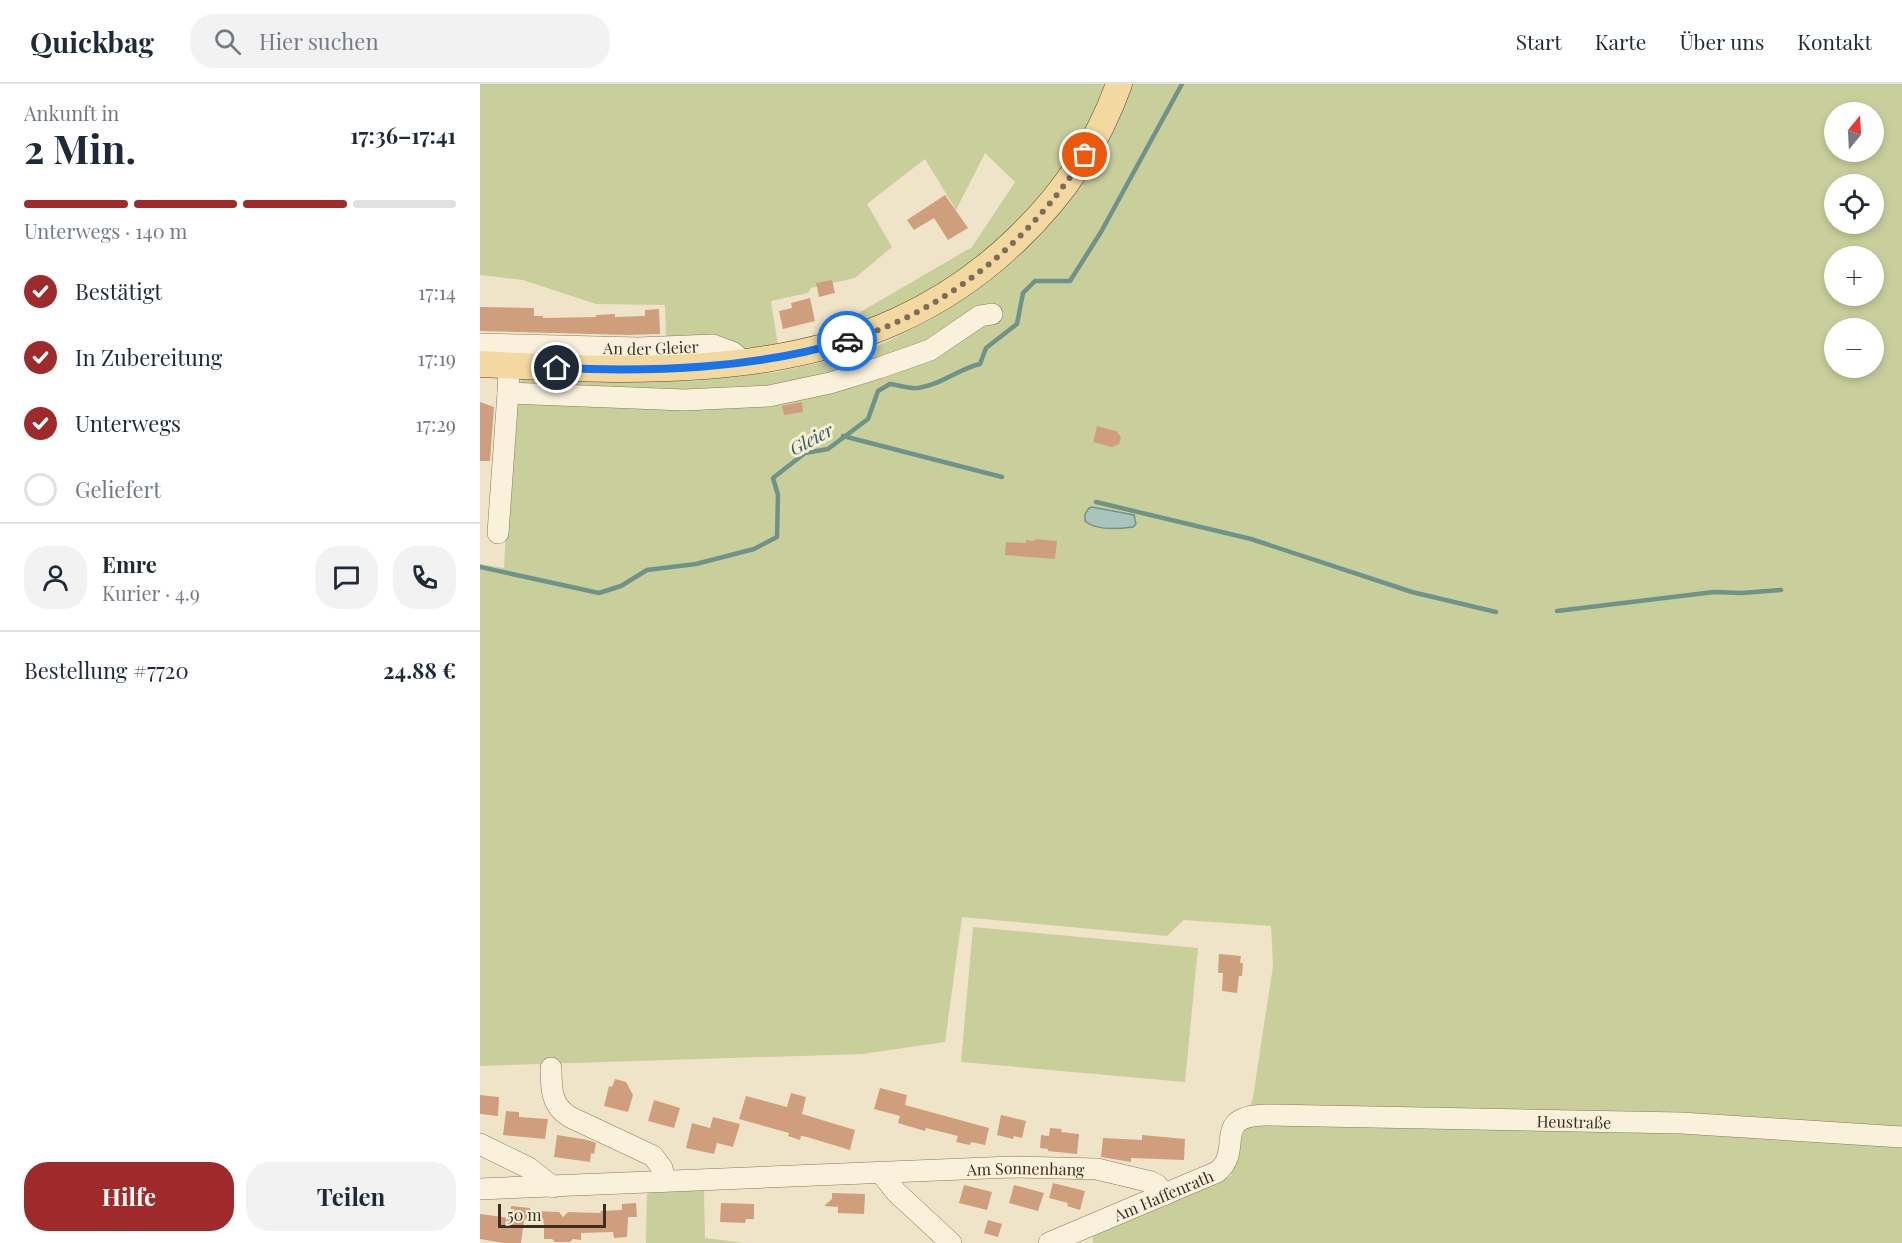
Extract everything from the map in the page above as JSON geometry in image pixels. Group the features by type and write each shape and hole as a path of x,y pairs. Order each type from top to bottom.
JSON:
{"main road":[{"name":"An der Gleier","path":"480,364 620,370 690,368 746,363 802,354 869,334 936,302 987,267 1031,226 1066,184 1092,145 1119,84"}],"street":[{"path":"508,393 684,400 769,396 830,383 930,350 980,316 992,314"},
{"name":"An der Gleier","path":"480,344 627,348 713,345 732,352 746,363"},
{"path":"498,533 509,366"},
{"path":"551,1068 551,1090 560,1110 570,1117 653,1156 662,1168 665,1181"},
{"name":"Heustraße","path":"1246,1117 1268,1115 1681,1123 1902,1137"},
{"name":"Am Haffenrath","path":"1049,1243 1207,1178 1223,1167 1228,1158 1233,1127 1246,1117"},
{"path":"480,1144 529,1168 553,1187"},
{"name":"Am Sonnenhang","path":"480,1189 1011,1167 1096,1169 1151,1182 1159,1187 1164,1195"},
{"path":"881,1173 896,1192 951,1243"}],"green space":[{"path":"480,84 1106,84 1092,118 1056,178 1002,240 940,288 839,335 838,325 972,247 1015,182 985,153 956,210 925,159 867,204 892,247 855,278 811,288 808,293 771,301 778,345 744,348 710,335 666,336 665,305 596,304 523,280 480,275"},
{"path":"1131,84 1902,84 1902,1243 1093,1243 1092,1229 1231,1176 1253,1097 1273,966 1271,926 1184,920 1167,936 962,917 945,1042 862,1054 480,1066 480,564 504,568 513,401 759,392 521,384 520,375 689,381 777,372 864,353 930,320 1018,257 1073,195"},
{"path":"973,927 1198,948 1185,1082 961,1062"},
{"path":"704,1188 705,1238 745,1243 646,1243 647,1189"}],"water":[{"path":"1092,507 1134,515 1136,524 1133,527 1121,528 1095,526 1085,521 1085,514"}],"building":[{"path":"945,195 968,228 948,240 934,218 914,230 907,220"},
{"path":"832,280 835,293 819,297 816,283"},
{"path":"810,298 815,321 783,329 779,311 792,308 791,303"},
{"path":"480,307 534,308 534,316 543,316 543,318 596,317 596,315 615,314 615,317 645,316 645,310 659,309 660,334 480,331"},
{"path":"480,402 494,407 490,461 480,461"},
{"path":"802,402 803,412 784,415 782,406"},
{"path":"1097,426 1116,431 1121,437 1119,444 1112,447 1093,442"},
{"path":"1035,539 1057,541 1055,559 1005,555 1006,542 1026,543 1026,540 1035,541"},
{"path":"1219,954 1241,956 1242,976 1239,976 1237,993 1222,991 1223,973 1218,973"},
{"path":"615,1079 626,1082 633,1095 628,1112 604,1106 609,1086 612,1087"},
{"path":"880,1088 907,1095 905,1105 989,1128 985,1145 956,1142 958,1136 926,1128 925,1131 898,1123 900,1116 874,1109"},
{"path":"791,1093 806,1097 802,1114 855,1130 850,1150 807,1137 801,1136 800,1140 788,1136 789,1133 739,1119 746,1096 787,1107"},
{"path":"480,1095 499,1097 498,1116 480,1114"},
{"path":"654,1100 680,1108 674,1128 648,1121"},
{"path":"506,1111 519,1112 519,1117 548,1119 545,1139 503,1135"},
{"path":"1001,1115 1026,1121 1022,1138 1014,1136 1013,1139 997,1135"},
{"path":"713,1117 740,1124 733,1147 717,1143 714,1154 686,1148 692,1123 710,1128"},
{"path":"1050,1128 1079,1134 1077,1154 1040,1148 1041,1135 1049,1136"},
{"path":"557,1135 596,1143 590,1162 554,1157"},
{"path":"1142,1135 1185,1139 1184,1160 1131,1158 1131,1162 1101,1157 1103,1138 1142,1140"},
{"path":"1053,1183 1085,1191 1080,1210 1067,1206 1068,1203 1049,1198"},
{"path":"964,1185 992,1192 987,1210 959,1203"},
{"path":"1014,1185 1044,1193 1038,1211 1009,1203"},
{"path":"832,1193 865,1194 864,1214 838,1213 838,1207 824,1206 832,1199"},
{"path":"636,1203 637,1217 628,1217 627,1237 614,1238 613,1232 581,1233 581,1240 555,1242 552,1239 544,1239 544,1223 524,1220 521,1243 480,1239 480,1214 510,1218 511,1206 530,1208 530,1211 559,1212 563,1217 568,1212 601,1213 600,1211 622,1210 622,1204"},
{"path":"721,1203 754,1204 754,1219 746,1219 745,1223 720,1222"},
{"path":"988,1220 1002,1224 998,1237 984,1233"}],"waterway":[{"name":"Gleier","path":"480,567 599,593 621,586 647,570 696,564 754,549 777,537 778,495 773,478 805,453 828,449 868,419 878,391 890,384 918,388 980,364 986,348 1017,324 1023,293 1035,281 1070,281 1101,232 1182,84"},
{"path":"843,436 1002,477"},
{"path":"1096,502 1251,539 1412,592 1496,612"},
{"path":"1557,611 1714,592 1742,593 1781,590"}],"way so far":[{"path":"847,341 869,334 936,302 987,267 1031,226 1066,184 1085,155"}],"route":[{"path":"557,368 620,370 690,368 746,363 802,354 847,341"}]}
